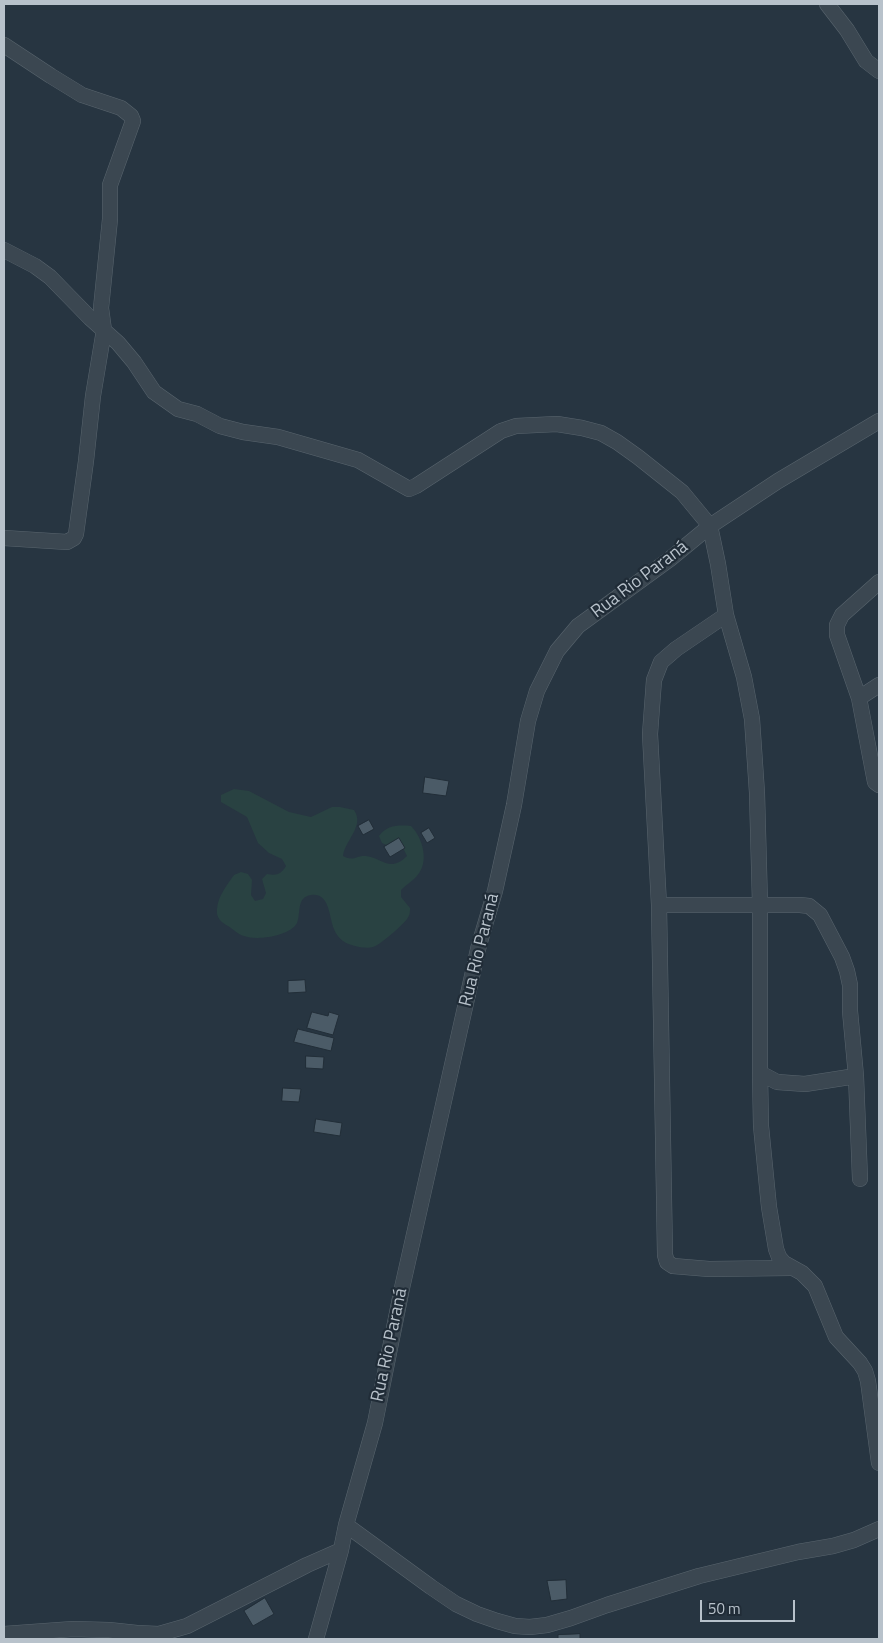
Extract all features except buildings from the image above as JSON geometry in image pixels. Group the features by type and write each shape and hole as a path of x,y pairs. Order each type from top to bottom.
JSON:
{"street":[{"path":"826,4 848,30 866,61 879,72"},
{"path":"4,45 82,95 121,108 131,116 133,121 110,185 110,219 101,308 104,330 93,396 78,526 74,538 67,542 4,538"},
{"path":"4,250 35,266 50,277 77,306 118,343 134,362 154,392 178,408 197,414 220,426 243,432 278,437 358,460 406,488 416,486 501,431 516,426 557,424 582,428 601,433 617,442 682,492 710,526 726,615 744,677 752,719 757,793 760,904 761,1126 769,1207 776,1249 779,1257 790,1268 802,1273 815,1286 836,1337 865,1371 879,1463"},
{"name":"Rua Rio Paraná","path":"316,1639 374,1423 402,1288 477,955 497,881 514,805 522,749 537,691 557,651 578,626 670,559 710,526 778,481 879,421"},
{"path":"879,582 842,616 837,625 837,635 859,698 875,782 879,785"},
{"path":"726,615 676,649 661,662 654,680 650,734 659,905 664,1122 664,1243 666,1259 673,1266 709,1269 790,1268"},
{"path":"859,698 879,685"},
{"path":"659,905 760,904 809,906 820,915 842,957 848,978 856,1076 860,1179"},
{"path":"760,1073 777,1082 806,1084 856,1076"},
{"path":"346,1525 456,1604 496,1621 515,1626 530,1627 547,1625 572,1618 699,1576 798,1552 833,1546 854,1540 879,1529"},
{"path":"4,1634 73,1629 159,1634 187,1626 306,1565 341,1550"}],"green space":[{"path":"234,789 249,791 289,812 311,817 332,807 354,810 357,816 356,827 344,850 343,856 350,858 366,856 391,864 401,861 407,856 403,848 382,843 379,836 382,832 393,826 411,826 422,844 424,858 423,865 416,877 401,890 401,897 410,908 407,919 397,930 380,943 366,948 350,944 339,937 332,924 328,907 322,898 317,895 306,896 303,899 297,923 281,934 265,938 250,937 240,934 223,923 217,915 218,904 223,891 234,875 241,872 248,874 252,880 251,895 255,901 263,899 266,893 262,879 267,874 278,874 286,866 282,859 269,853 258,843 247,817 221,802 221,795"}]}
